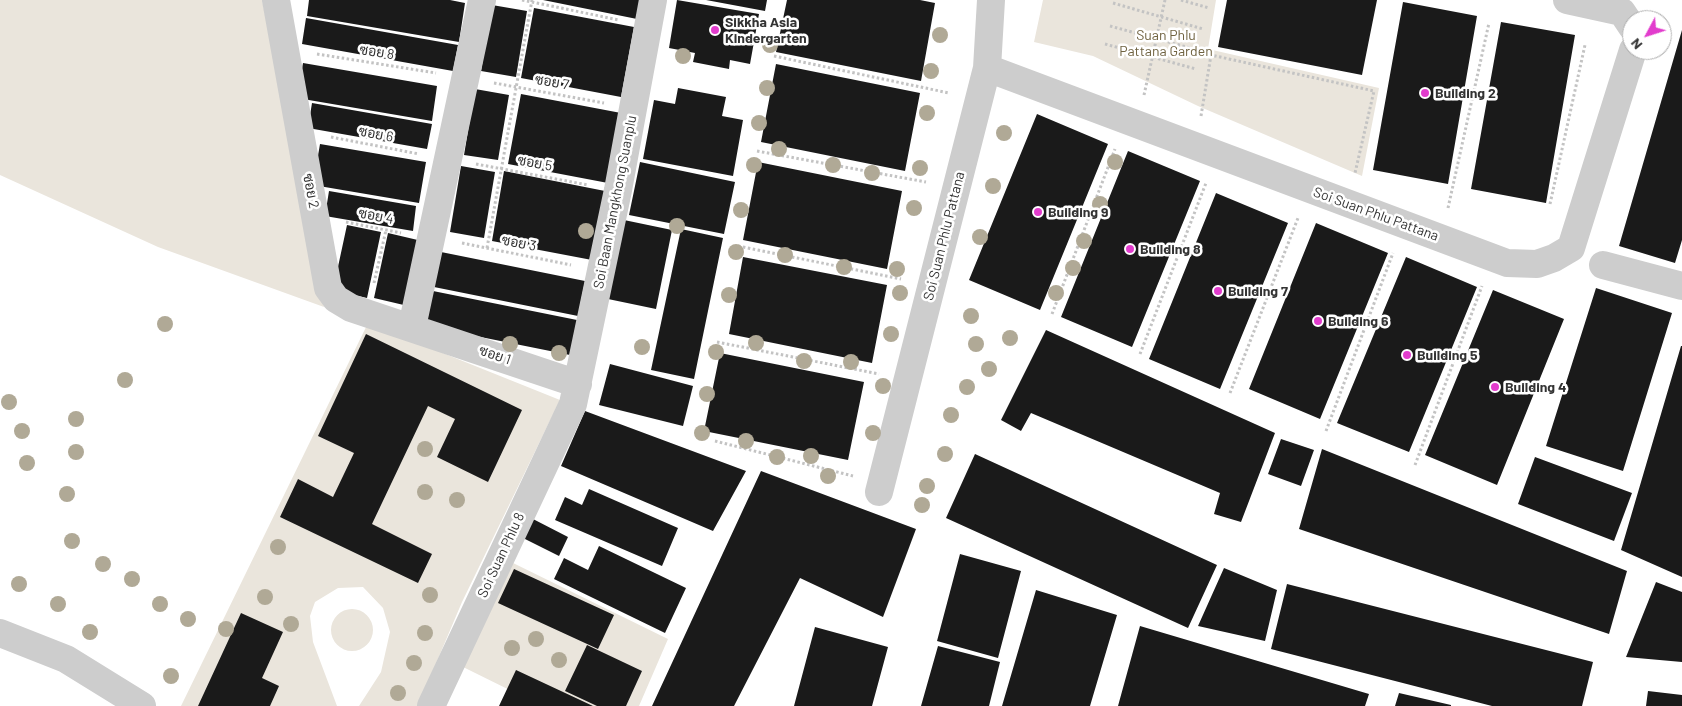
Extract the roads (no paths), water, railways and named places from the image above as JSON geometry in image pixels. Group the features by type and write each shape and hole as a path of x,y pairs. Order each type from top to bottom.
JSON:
{"street":[{"name":"ซอย 2","path":"276,0 328,288 336,299 350,308 412,327"},
{"path":"412,327 482,0"},
{"name":"Soi Suan Phlu Pattana","path":"880,488 987,68 991,0"},
{"path":"1568,0 1622,12"},
{"name":"Soi Baan Mangkhong Suanplu","path":"575,394 618,190 651,13"},
{"name":"Soi Suan Phlu Pattana","path":"987,68 1507,263 1537,264 1554,258 1571,248 1630,60"},
{"path":"1603,265 1682,286"},
{"name":"ซอย 1","path":"412,327 575,394"},
{"name":"Soi Suan Phlu 8","path":"431,706 575,394"},
{"path":"0,633 66,659 142,706"}],"place":[{"name":"Sikkha Asia Kindergarten","path":"715,30"},
{"name":"Building 2","path":"1425,93"},
{"name":"Building 9","path":"1038,212"},
{"name":"Building 8","path":"1130,249"},
{"name":"Building 7","path":"1218,291"},
{"name":"Building 6","path":"1318,321"},
{"name":"Building 5","path":"1407,355"},
{"name":"Building 4","path":"1495,387"}],"park label":[{"name":"Suan Phlu Pattana Garden","path":"1166,43"}]}
